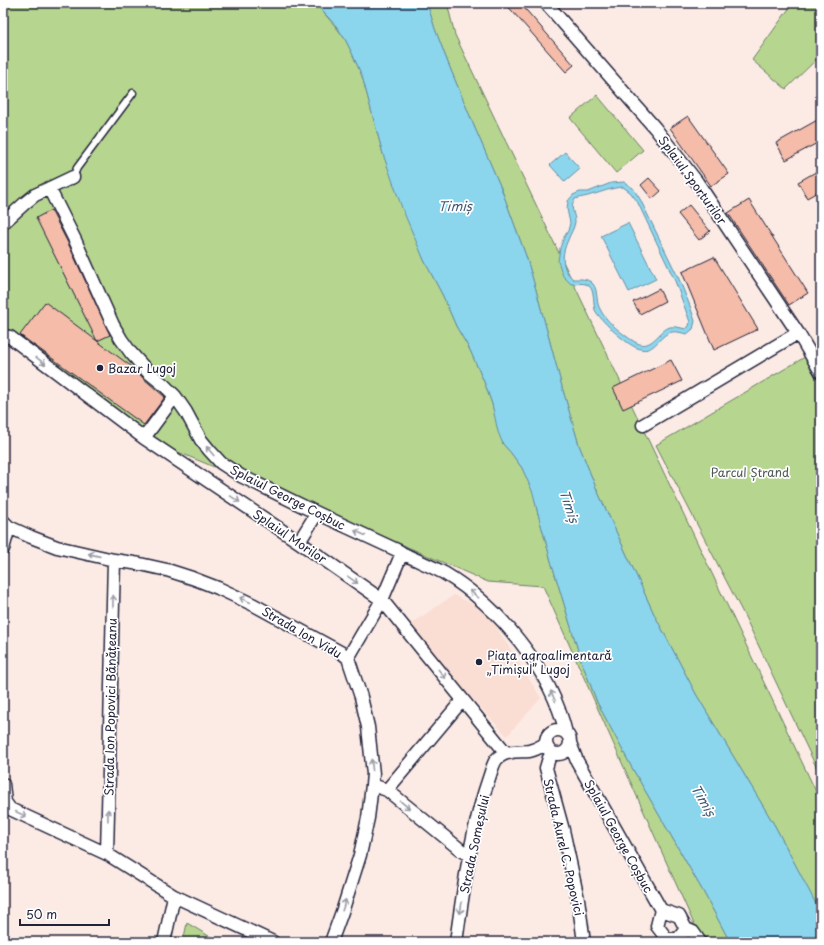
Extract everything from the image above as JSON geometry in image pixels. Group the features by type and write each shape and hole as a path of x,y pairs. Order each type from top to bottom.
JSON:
{"street":[{"name":"Splaiul Sporturilor","path":"546,3 655,128 692,176 798,333 821,372"},
{"path":"3,223 35,195 73,177"},
{"name":"Splaiul George Coșbuc","path":"49,188 75,240 120,339 144,367 175,396 186,412 201,440 221,463 241,476 443,573 486,604 522,643 552,692 577,761 661,910"},
{"path":"643,425 798,333"},
{"name":"Splaiul Morilor","path":"3,336 10,337 144,438 299,542 382,600 506,753"},
{"path":"144,438 175,396"},
{"path":"208,481 221,463"},
{"path":"299,542 317,513"},
{"path":"3,549 6,524"},
{"name":"Strada Ion Vidu","path":"6,524 31,537 57,547 167,570 218,588 254,605 342,653 348,658 361,697 368,727 373,774 368,818 360,855 331,942"},
{"path":"348,658 382,600 402,553"},
{"name":"Strada Ion Popovici Bănățeanu","path":"107,854 114,560"},
{"path":"388,790 460,703"},
{"path":"558,754 567,751 568,738 561,730 551,732 546,738 545,744 547,748 550,752 577,761"},
{"path":"506,753 530,751 545,744"},
{"name":"Strada Someșului","path":"456,942 469,855 477,817 486,786 495,763 498,758 506,753"},
{"name":"Strada Aurel C. Popovici","path":"558,754 549,758 546,768 563,830 578,899 584,942"},
{"path":"3,784 5,802 10,809 107,854 174,896 272,942"},
{"path":"372,785 388,790 469,855"},
{"path":"164,942 174,896"},
{"path":"686,930 678,939 667,941 657,926 661,910 679,916 686,930 693,932 700,942"}],"lane":[{"path":"73,177 77,168 133,93"}],"shaded area":[{"name":"Piața agroalimentară „Timișul” Lugoj","path":"454,595 486,611 541,698 507,736 406,627"}],"green space":[{"path":"3,3 315,3 336,27 345,39 362,76 383,154 424,260 443,296 456,326 470,350 485,384 503,444 522,468 534,493 537,510 551,561 581,660 597,702 631,766 704,893 730,942 702,942 543,586 488,582 403,545 144,438 3,336"},
{"path":"427,3 447,3 455,35 821,802 821,914 775,826 696,694 654,614 596,488 579,445 526,256 501,188 448,63"},
{"path":"793,3 821,3 821,55 786,89 752,60"},
{"path":"597,95 643,150 616,173 570,118"},
{"name":"Parcul Ștrand","path":"805,357 821,384 821,777 745,617 656,445"},
{"path":"187,923 219,942 183,942"}],"water":[{"name":"Timiș","path":"315,3 427,3 448,63 501,188 526,256 579,445 596,488 654,614 696,694 775,826 821,914 821,942 730,942 704,893 631,766 597,702 581,660 551,561 533,493 522,468 503,444 498,432 492,404 485,384 470,350 456,326 443,296 424,260 402,208 383,154 362,76 345,39 337,27"},
{"path":"565,152 580,169 565,182 550,165"},
{"path":"624,182 633,188 640,199 679,279 695,321 693,329 687,334 672,332 647,349 635,347 630,344 607,325 595,310 591,288 585,284 571,284 563,276 558,261 560,248 570,223 567,209 568,201 573,195 580,192 588,192 611,183","holes":["623,187 630,192 637,201 675,281 690,322 686,329 676,327 666,329 647,344 637,343 630,339 608,321 599,307 596,289 593,284 586,280 573,279 566,270 563,261 564,251 575,222 572,208 575,199 610,189"]},
{"path":"628,223 656,279 629,292 601,236"}],"building":[{"path":"505,3 520,3 574,65 566,72"},
{"path":"688,116 729,174 711,186 670,128"},
{"path":"821,118 821,141 786,160 776,143"},
{"path":"821,169 821,190 807,198 798,182"},
{"path":"649,178 661,191 652,199 641,185"},
{"path":"749,200 808,293 789,305 728,213"},
{"path":"689,205 710,231 699,240 678,214"},
{"path":"51,210 68,243 110,335 97,341 36,218"},
{"path":"714,257 758,329 714,350 682,272"},
{"path":"659,289 665,301 640,314 633,302"},
{"name":"Bazar Lugoj","path":"45,302 136,370 165,397 144,425 20,335"},
{"path":"671,360 682,381 623,409 613,388"}],"place":[{"name":"Bazar Lugoj","path":"100,368"},
{"name":"Piața agroalimentară „Timișul” Lugoj","path":"479,662"}]}
